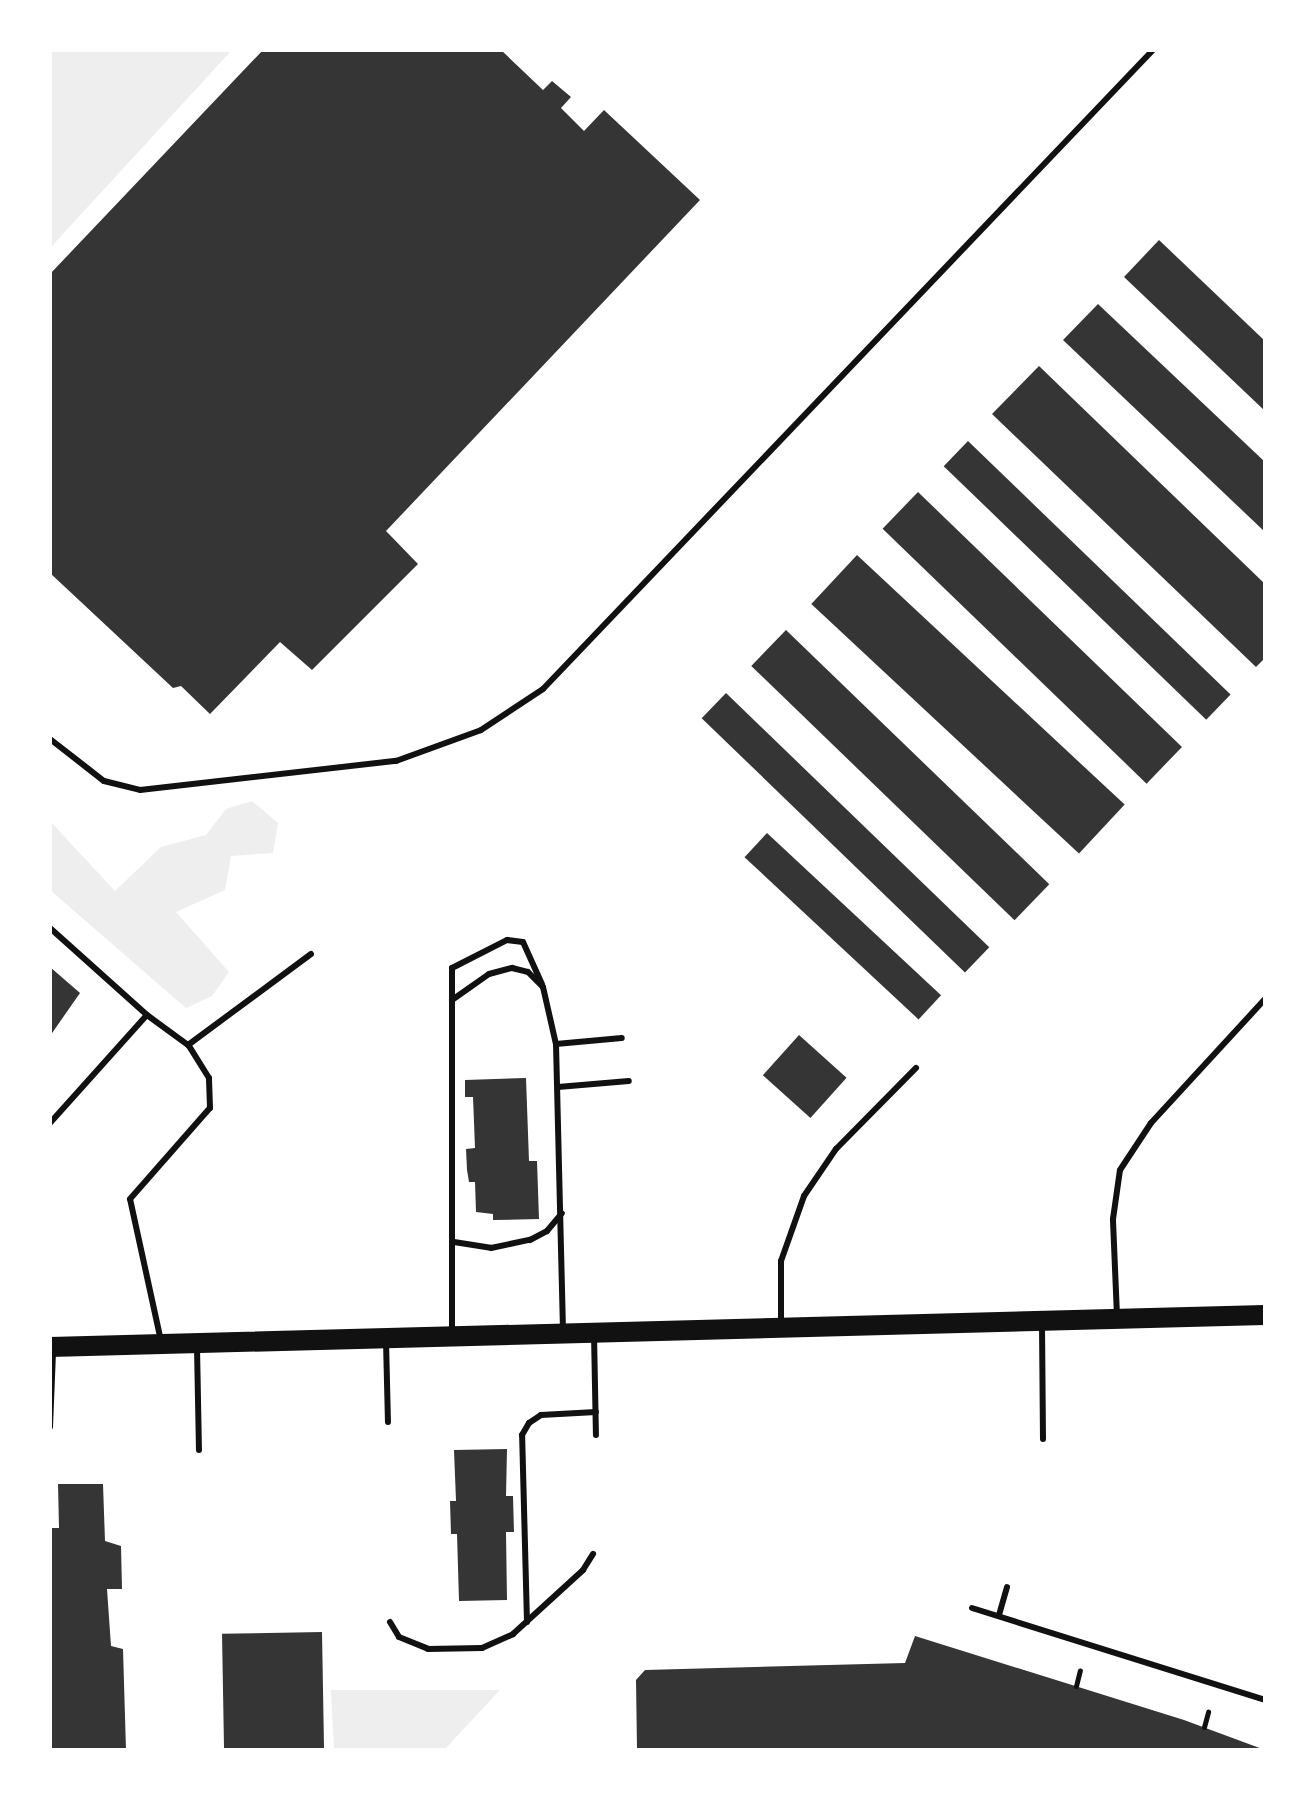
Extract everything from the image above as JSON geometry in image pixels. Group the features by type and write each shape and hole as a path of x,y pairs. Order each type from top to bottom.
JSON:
{"main road":[{"path":"51,1347 1265,1315"}],"lane":[{"path":"50,739 104,781 140,790 396,761 456,743 493,723 543,689 1153,50"},
{"path":"50,928 147,1015 188,1045 209,1078 210,1108 130,1199 161,1343"},
{"path":"452,1336 452,968 507,940 523,942 529,950 543,987 556,1044 563,1333"},
{"path":"188,1045 311,954"},
{"path":"452,1000 489,974 512,968 528,972 543,987"},
{"path":"1117,1319 1113,1219 1120,1170 1151,1123 1265,999"},
{"path":"50,1123 147,1015"},
{"path":"556,1044 622,1038"},
{"path":"781,1328 781,1261 804,1196 836,1149 916,1068"},
{"path":"558,1087 629,1081"},
{"path":"454,1242 491,1248 530,1240 547,1231 562,1213"},
{"path":"1041,1322 1043,1439"},
{"path":"593,1333 596,1435"},
{"path":"386,1338 388,1422"},
{"path":"196,1343 199,1450"},
{"path":"50,1427 51,1347"},
{"path":"527,1622 522,1435 534,1417 596,1412"},
{"path":"390,1622 399,1637 444,1651 499,1642 527,1622 583,1570 593,1554"},
{"path":"999,1615 1007,1587"},
{"path":"972,1608 1265,1700"}],"path":[{"path":"1076,1686 1080,1670"},
{"path":"1204,1727 1208,1712"}],"shaded area":[{"path":"50,50 232,50 50,248"},
{"path":"252,801 278,823 273,853 231,856 225,890 176,912 229,972 212,996 186,1008 50,890 50,821 115,891 161,847 206,835 226,809"},
{"path":"331,1690 500,1690 444,1750 334,1750"}],"building":[{"path":"263,50 501,50 543,90 552,81 571,97 561,108 584,131 604,110 700,200 386,531 418,564 312,670 280,642 210,714 181,686 173,688 50,573 50,274"},
{"path":"1159,240 1265,341 1265,411 1124,277"},
{"path":"1098,304 1265,462 1265,532 1063,340"},
{"path":"1039,366 1265,584 1265,658 1256,667 992,414"},
{"path":"968,441 1231,695 1206,720 944,466"},
{"path":"918,492 1182,747 1147,784 883,529"},
{"path":"857,555 1125,805 1079,854 811,604"},
{"path":"786,630 1049,884 1015,920 751,666"},
{"path":"726,693 989,947 965,972 702,718"},
{"path":"767,833 941,995 919,1019 744,857"},
{"path":"50,967 80,993 50,1036"},
{"path":"799,1035 847,1078 810,1118 763,1075"},
{"path":"526,1078 529,1161 537,1161 539,1219 493,1220 493,1214 476,1212 475,1182 469,1182 466,1149 475,1148 473,1097 465,1097 465,1080"},
{"path":"507,1449 506,1496 513,1496 514,1532 506,1532 507,1600 459,1601 457,1534 451,1534 450,1501 456,1501 454,1450"},
{"path":"58,1484 103,1484 105,1541 121,1546 122,1589 107,1589 111,1646 123,1649 126,1750 50,1750 50,1528 59,1528"},
{"path":"322,1632 324,1750 224,1750 222,1634"},
{"path":"915,1636 1184,1720 1265,1750 637,1750 636,1680 645,1670 905,1663"}]}
